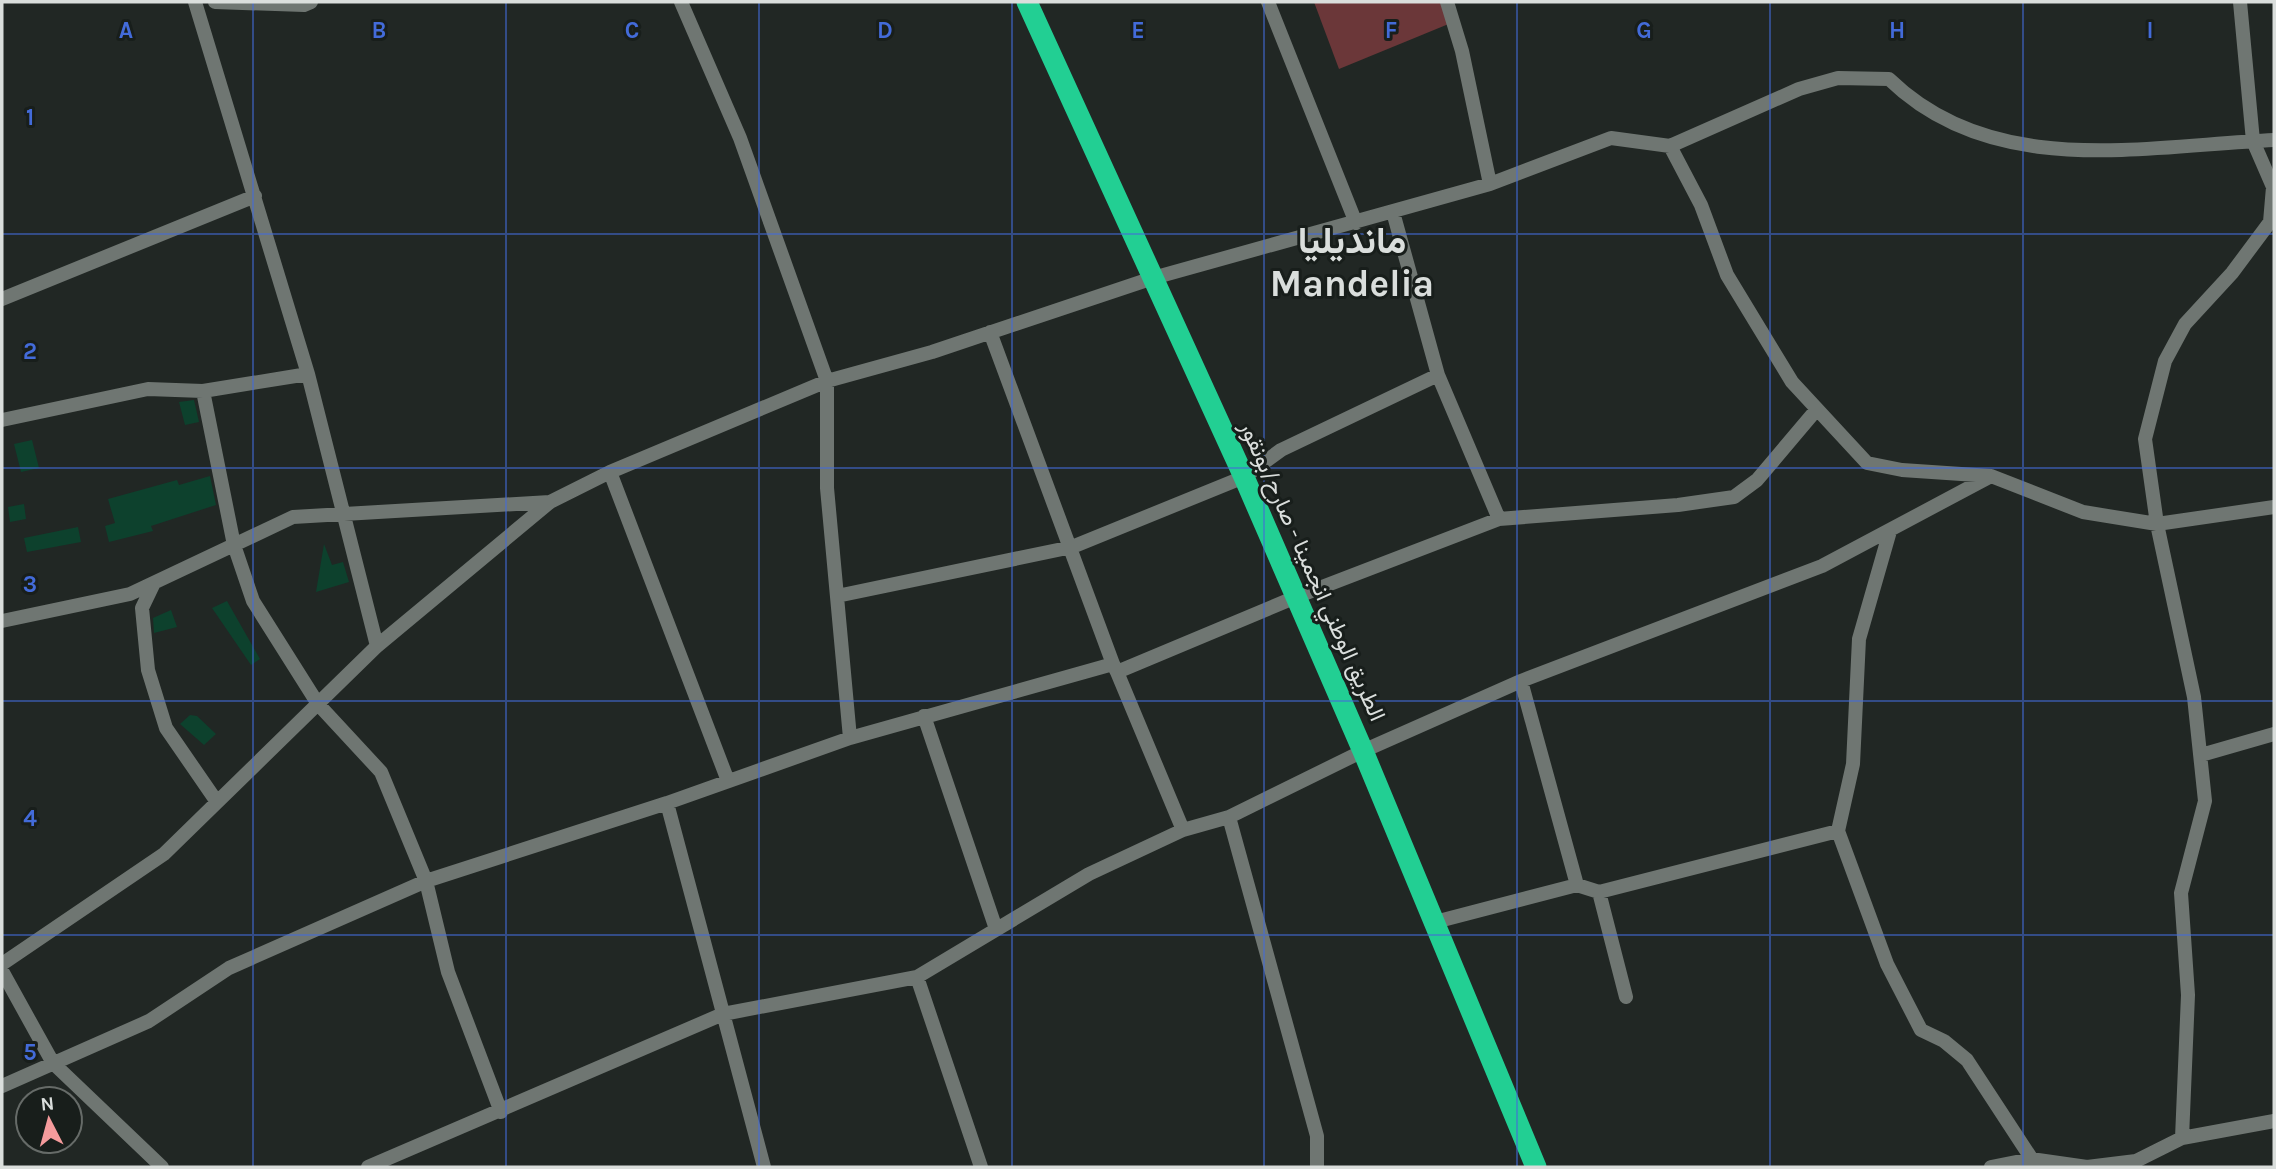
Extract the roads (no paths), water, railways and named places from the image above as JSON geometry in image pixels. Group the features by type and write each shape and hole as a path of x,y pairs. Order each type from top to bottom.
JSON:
{"highway":[{"name":"الطريق الوطني انجمينا - صارح/بونقور","path":"1027,2 1244,477 1363,751 1536,1167"}],"street":[{"path":"195,2 308,374 377,646"},
{"path":"215,2 304,5 311,2"},
{"path":"681,2 740,138 827,381 827,488 850,738"},
{"path":"1268,2 1356,223"},
{"path":"1447,2 1461,51 1490,184"},
{"path":"2182,1138 2188,995 2181,894 2205,801 2194,697 2157,524 2145,439 2165,361 2185,324 2232,273 2270,222 2273,187 2252,141 2240,2"},
{"path":"2,964 164,854 377,646 550,502 611,472 827,381 932,352 1153,278 1490,184 1611,138 1670,146 1798,89 1838,78 1889,79 1914,104 1958,128 2023,146 2113,151 2274,140"},
{"path":"1670,146 1701,205 1727,275 1791,382 1867,463 1902,470 1991,477 2084,512 2157,524 2274,507"},
{"path":"2,299 255,196"},
{"path":"1393,212 1438,375 1499,519"},
{"path":"990,332 1115,668 1183,830"},
{"path":"3,422 148,389 203,391 308,374"},
{"path":"837,596 1072,547 1244,477 1281,450 1438,375"},
{"path":"203,391 234,545 253,601 318,704 381,772 425,881 447,972 501,1112"},
{"path":"2,1086 149,1021 229,968 425,881 667,803 850,738 924,716 1115,668 1499,519 1678,505 1734,497 1757,480 1817,409"},
{"path":"611,472 729,781"},
{"path":"368,1167 501,1112 723,1014 917,977 1089,874 1183,830 1229,817 1363,751 1521,681 1822,566 1991,477"},
{"path":"2,621 130,594 293,517 550,502"},
{"path":"1890,531 1859,639 1853,764 1838,831 1887,964 1922,1030 1944,1041 1967,1060 2034,1163"},
{"path":"154,583 142,608 148,670 166,728 217,802"},
{"path":"1521,681 1577,885"},
{"path":"924,716 996,929"},
{"path":"2201,755 2274,734"},
{"path":"667,803 761,1166"},
{"path":"1229,817 1317,1136 1317,1167"},
{"path":"1435,922 1577,885 1599,892 1838,831"},
{"path":"1599,892 1626,997"},
{"path":"2,971 53,1063 162,1167"},
{"path":"917,977 981,1167"},
{"path":"1992,1167 2034,1163 2087,1167 2136,1161 2182,1138 2274,1121"}],"district":[{"name":"مانديليا Mandelia","path":"1352,262"}]}
